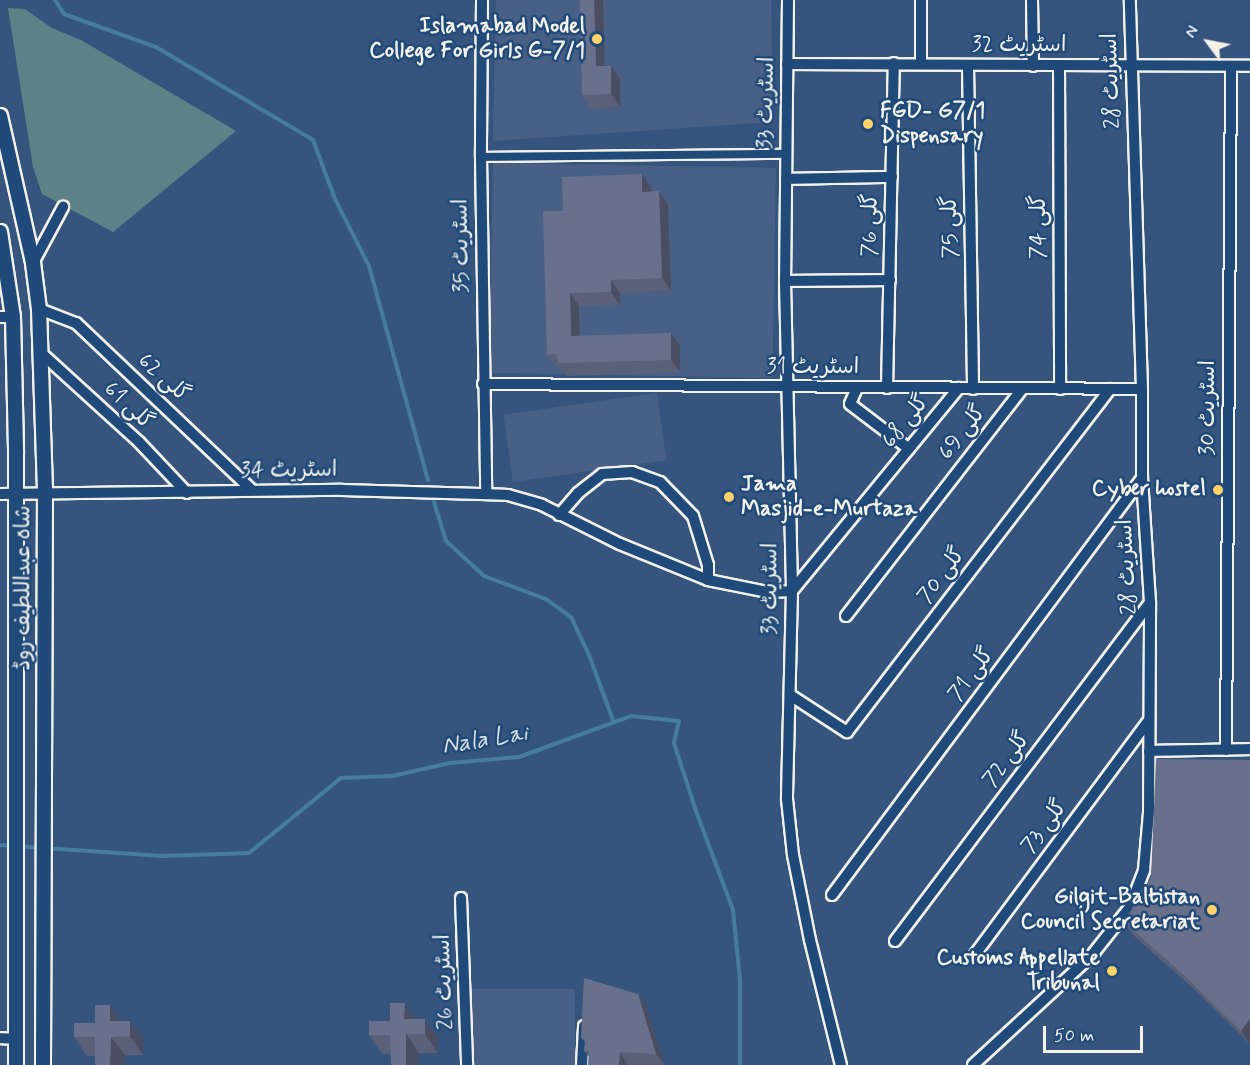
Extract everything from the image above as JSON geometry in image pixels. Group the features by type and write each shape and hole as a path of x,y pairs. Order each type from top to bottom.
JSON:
{"street":[{"name":"اسٹریٹ 35","path":"482,0 481,157 486,492"},
{"name":"اسٹریٹ 33","path":"788,0 785,281 792,591 787,799 793,855 840,1065"},
{"path":"921,0 921,64"},
{"path":"1032,0 1033,66"},
{"name":"اسٹریٹ 28","path":"973,1065 1092,955 1130,907 1138,888 1146,849 1150,602 1142,478 1142,389 1130,0"},
{"name":"گلی 76","path":"887,388 894,63"},
{"name":"اسٹریٹ 32","path":"787,64 1250,66"},
{"name":"گلی 75","path":"968,65 973,388"},
{"name":"گلی 74","path":"1059,66 1060,389"},
{"name":"اسٹریٹ 30","path":"1226,750 1232,66"},
{"name":"شاہ عبداللطیف روڈ","path":"0,116 33,263 39,309 45,492 43,1065"},
{"path":"481,157 786,154"},
{"path":"786,179 891,177"},
{"path":"33,263 63,207"},
{"name":"شاہ عبداللطیف روڈ","path":"0,232 16,493 16,1065"},
{"path":"785,281 890,280"},
{"name":"گلی 62","path":"39,309 76,323 252,490"},
{"name":"گلی 61","path":"39,351 139,442 187,493"},
{"name":"اسٹریٹ 31","path":"483,384 1142,389"},
{"path":"857,388 850,404 909,449"},
{"name":"گلی 68","path":"792,591 959,388"},
{"name":"گلی 69","path":"846,616 1022,389"},
{"name":"گلی 70","path":"790,695 847,732 1110,389"},
{"path":"559,515 578,493 602,474 632,472 660,482 693,516 708,565 708,580"},
{"name":"گلی 71","path":"832,895 1142,478"},
{"name":"اسٹریٹ 34","path":"0,494 187,493 252,490 486,492 508,495 542,505 661,562 708,580 767,592 792,591"},
{"name":"گلی 72","path":"895,941 1150,602"},
{"name":"گلی 73","path":"973,957 1149,720"},
{"path":"1149,751 1250,749"},
{"name":"اسٹریٹ 26","path":"461,897 467,1065"},
{"path":"582,1065 584,1018"},
{"path":"0,1038 17,1039"}],"shaded area":[{"path":"496,0 771,0 773,122 493,141"},
{"path":"493,163 776,168 772,378 489,373"},
{"path":"657,393 666,460 513,482 504,415"},
{"path":"471,989 575,989 575,1065 471,1065"}],"green space":[{"path":"8,8 25,9 52,28 81,40 236,131 113,232 42,194 33,167"}],"building":[{"path":"580,0 594,0 596,66 611,66 611,94 582,95"},
{"path":"642,174 642,192 659,191 662,278 611,280 611,292 570,293 571,336 671,333 671,360 558,363 557,354 547,355 543,211 563,211 562,177"},
{"path":"1156,759 1250,760 1250,1019 1241,1031 1187,978 1124,922 1151,878"},
{"path":"584,978 638,994 656,1054 620,1052 619,1065 588,1065 589,1051 584,1051 585,1041 581,1037"},
{"path":"390,1003 405,1003 404,1019 425,1019 425,1034 406,1034 406,1065 391,1065 390,1035 369,1035 369,1021 390,1021"},
{"path":"95,1005 110,1005 110,1021 130,1021 130,1036 111,1037 110,1065 95,1065 95,1037 74,1037 74,1023 95,1023"}],"waterway":[{"path":"55,0 64,14 156,47 313,140 335,199 369,266 428,480"},
{"path":"434,502 446,541 484,576 546,599 571,617 589,655 614,723"},
{"name":"Nala Lai","path":"0,845 163,856 249,853 341,778 392,776 450,763 519,757 631,716 679,721 674,743 696,811 733,910 740,980 740,1065"}],"place":[{"name":"Islamabad Model College For Girls G-7/1","path":"597,39"},
{"name":"FGD- G7/1 Dispensary","path":"868,124"},
{"name":"Cyber hostel","path":"1218,490"},
{"name":"Jama Masjid-e-Murtaza","path":"729,497"},
{"name":"Gilgit-Baltistan Council Secretariat","path":"1212,910"},
{"name":"Customs Appellate Tribunal","path":"1112,971"}]}
